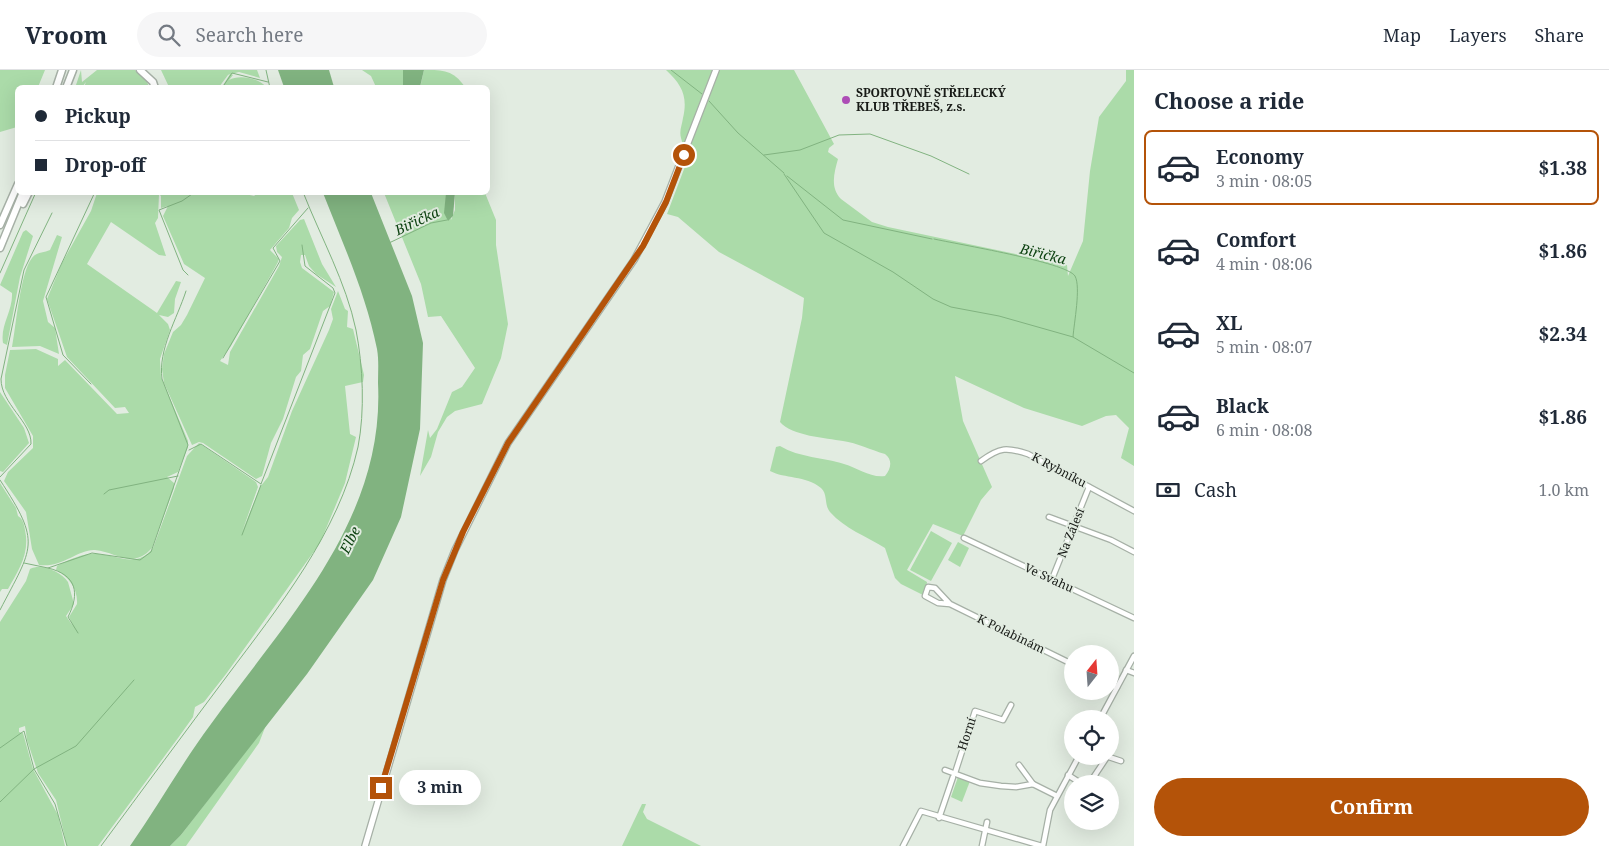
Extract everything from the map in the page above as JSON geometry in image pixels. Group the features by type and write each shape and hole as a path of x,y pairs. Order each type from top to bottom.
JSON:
{"main road":[{"path":"57,85 62,70"},
{"path":"68,85 75,70"},
{"path":"71,85 75,70"},
{"path":"140,70 153,85"},
{"path":"0,225 15,191"},
{"path":"0,248 22,195"},
{"path":"10,226 27,195"}],"street":[{"path":"365,846 443,580 452,556 508,443 634,260 652,230 666,202 716,70"},
{"name":"K Rybníku","path":"981,461 996,451 1012,448 1028,454 1134,511"},
{"name":"Na Zálesí","path":"1052,579 1089,487"},
{"path":"1048,517 1111,540 1134,552"},
{"name":"Ve Svahu","path":"964,538 1134,618"},
{"name":"K Polabinám","path":"950,604 938,603 925,596 928,587 935,588 950,604 1064,660"},
{"path":"1119,683 1134,656"},
{"path":"1126,670 1134,673"},
{"name":"Horní","path":"939,818 975,711 1003,720 1011,705"},
{"path":"1019,765 1033,784 1056,796"},
{"path":"1068,775 1074,765"},
{"path":"945,770 954,775 980,783 1016,787 1033,784"},
{"path":"903,846 921,811 939,818 1042,846 1048,819 1056,796 1064,782"},
{"path":"982,846 987,822"}],"shaded area":[{"path":"0,70 45,70 39,85 15,85 15,128 0,132"},
{"path":"81,70 82,82 97,70 135,70 146,79 148,85 85,85 86,82 84,85 76,85"},
{"path":"161,70 257,70 260,78 239,72 231,74 233,75 229,80 243,77 259,81 264,85 223,85 230,74 220,85 168,85"},
{"path":"362,70 403,70 403,85 375,85 371,76"},
{"path":"424,70 437,70 452,74 464,85 421,85"},
{"path":"666,70 794,70 834,144 829,148 828,152 838,159 834,175 834,185 841,199 872,222 1067,265 1068,276 1083,241 1090,171 1099,117 1126,81 1126,70 1134,70 1134,466 1121,458 1129,428 1116,415 1106,416 1082,426 1024,408 955,376 963,421 992,487 981,500 963,536 933,524 907,570 927,582 925,596 901,584 895,578 885,548 849,528 836,518 828,509 825,493 821,488 802,479 770,471 776,447 780,446 795,453 844,464 874,476 885,476 890,468 890,462 885,454 848,442 801,433 785,427 780,422 802,318 804,298 719,252 678,217 667,214 689,156 680,135 685,103 684,97 680,86"},
{"path":"96,195 159,195 158,218 155,223 166,256 159,255 111,222 87,264 157,313 176,281 181,282 175,299 174,313 168,317 159,315 168,324 170,330 160,359 161,377 188,441 188,447 178,472 167,477 174,483 174,488 152,548 145,554 131,559 103,551 89,550 55,564 39,565 32,549 26,512 4,481 8,472 33,448 33,436 5,388 5,375 10,350 36,349 58,359 58,366 65,360 117,414 129,413 125,407 115,408 67,357 47,299 62,263 91,211"},
{"path":"293,195 299,210 292,218 289,228 270,250 279,259 278,262 231,346 220,361 228,365 230,352 279,266 282,257 277,252 276,246 300,220 304,219 322,264 336,287 316,274 309,266 305,255 301,255 300,262 302,268 334,292 330,306 323,311 310,349 303,355 301,371 296,377 283,419 271,443 262,476 256,479 203,443 199,442 192,445 164,383 162,369 164,354 173,332 181,325 187,315 205,278 184,264 163,216 168,206 161,208 161,196"},
{"path":"385,195 446,195 451,220 455,210 455,195 486,195 496,220 496,245 508,324 501,358 482,404 455,411 447,417 438,432 431,457 420,476 428,430 430,438 437,429 452,392 462,387 475,368 441,316 428,317 421,284"},
{"path":"26,230 33,236 20,277 7,345 3,343 3,330 11,306 12,293 0,285 23,232"},
{"path":"57,235 62,237 43,301 48,322 55,328 59,354 40,346 12,347 21,287 28,265 36,255 50,250"},
{"path":"338,291 345,309 348,311 347,327 353,329 364,375 363,382 345,386 350,434 356,437 345,483 320,543 226,674 204,702 195,707 193,717 98,846 67,846 56,800 38,773 27,740 25,726 19,728 19,732 23,733 33,769 58,815 65,846 0,846 0,622 26,581 30,569 40,567 51,569 65,578 68,582 74,604 66,616 73,626 69,617 77,604 76,593 69,580 56,570 57,566 68,560 90,554 124,559 139,558 146,555 153,548 187,456 199,443 256,482 258,487 242,532 260,487 268,477 292,411 329,330 333,319 331,309"},
{"path":"0,392 24,428 29,443 3,472 0,471"},
{"path":"0,483 23,522 26,546 20,568 8,589 2,589 0,592"},
{"path":"931,531 952,543 931,581 910,570"},
{"path":"958,542 969,548 960,567 948,560"},
{"path":"266,725 259,743 186,846 170,846 181,835"},
{"path":"958,777 970,781 962,802 951,797"},
{"path":"642,804 646,804 643,812 647,819 701,846 622,846"}],"water":[{"path":"278,70 329,70 333,85 283,85"},
{"path":"403,70 424,70 420,85 403,85"},
{"name":"Elbe","path":"324,195 372,195 412,296 423,343 420,429 401,517 373,580 307,674 181,835 170,846 130,846 200,739 299,607 325,566 348,524 365,479 376,433 378,353 367,309"},
{"path":"446,195 455,195 453,216 448,221 444,213"}],"waterway":[{"path":"266,70 269,85"},
{"name":"Biřička","path":"671,70 702,94"},
{"path":"224,85 232,73 268,82"},
{"name":"Biřička","path":"709,101 738,133 784,173"},
{"path":"764,155 800,150 839,135 870,134 931,156 969,174"},
{"path":"784,174 824,233 893,272 933,299 951,307 999,316 1073,337"},
{"name":"Biřička","path":"787,176 843,220 932,239"},
{"path":"0,273 35,195"},
{"path":"91,384 63,355 46,297 94,195"},
{"path":"188,275 183,270 159,210 182,201 191,195"},
{"path":"101,846 286,596 322,539 337,509 349,478 358,447 362,419 362,373 356,330 346,295 304,195"},
{"path":"223,358 280,261 273,248 308,208"},
{"path":"0,477 31,444 27,428 6,397 1,379 24,270 52,213"},
{"name":"Biřička","path":"389,243 431,223 447,220"},
{"name":"Biřička","path":"934,239 1032,259 1052,265 1075,276 1077,281 1077,305 1073,337 1134,373"},
{"path":"189,450 201,444 261,484 335,293 333,288 305,266 302,245"},
{"path":"24,563 48,568 92,553 140,560 151,552 188,445 162,379 165,345 186,291"},
{"path":"104,494 109,490 178,476"},
{"path":"0,480 22,518 27,532 28,545 26,558 20,572 0,610"},
{"path":"242,535 261,485"},
{"path":"48,568 65,575 73,586 74,600 68,617 78,633"},
{"path":"0,802 34,769 76,746 134,680"},
{"path":"0,748 24,731 34,769 55,804 67,846"}],"place":[{"name":"SPORTOVNĚ STŘELECKÝ KLUB TŘEBEŠ, z.s.","path":"846,100"}],"route":[{"path":"381,788 443,580 463,532 508,443 643,246 666,202 684,155"}]}
